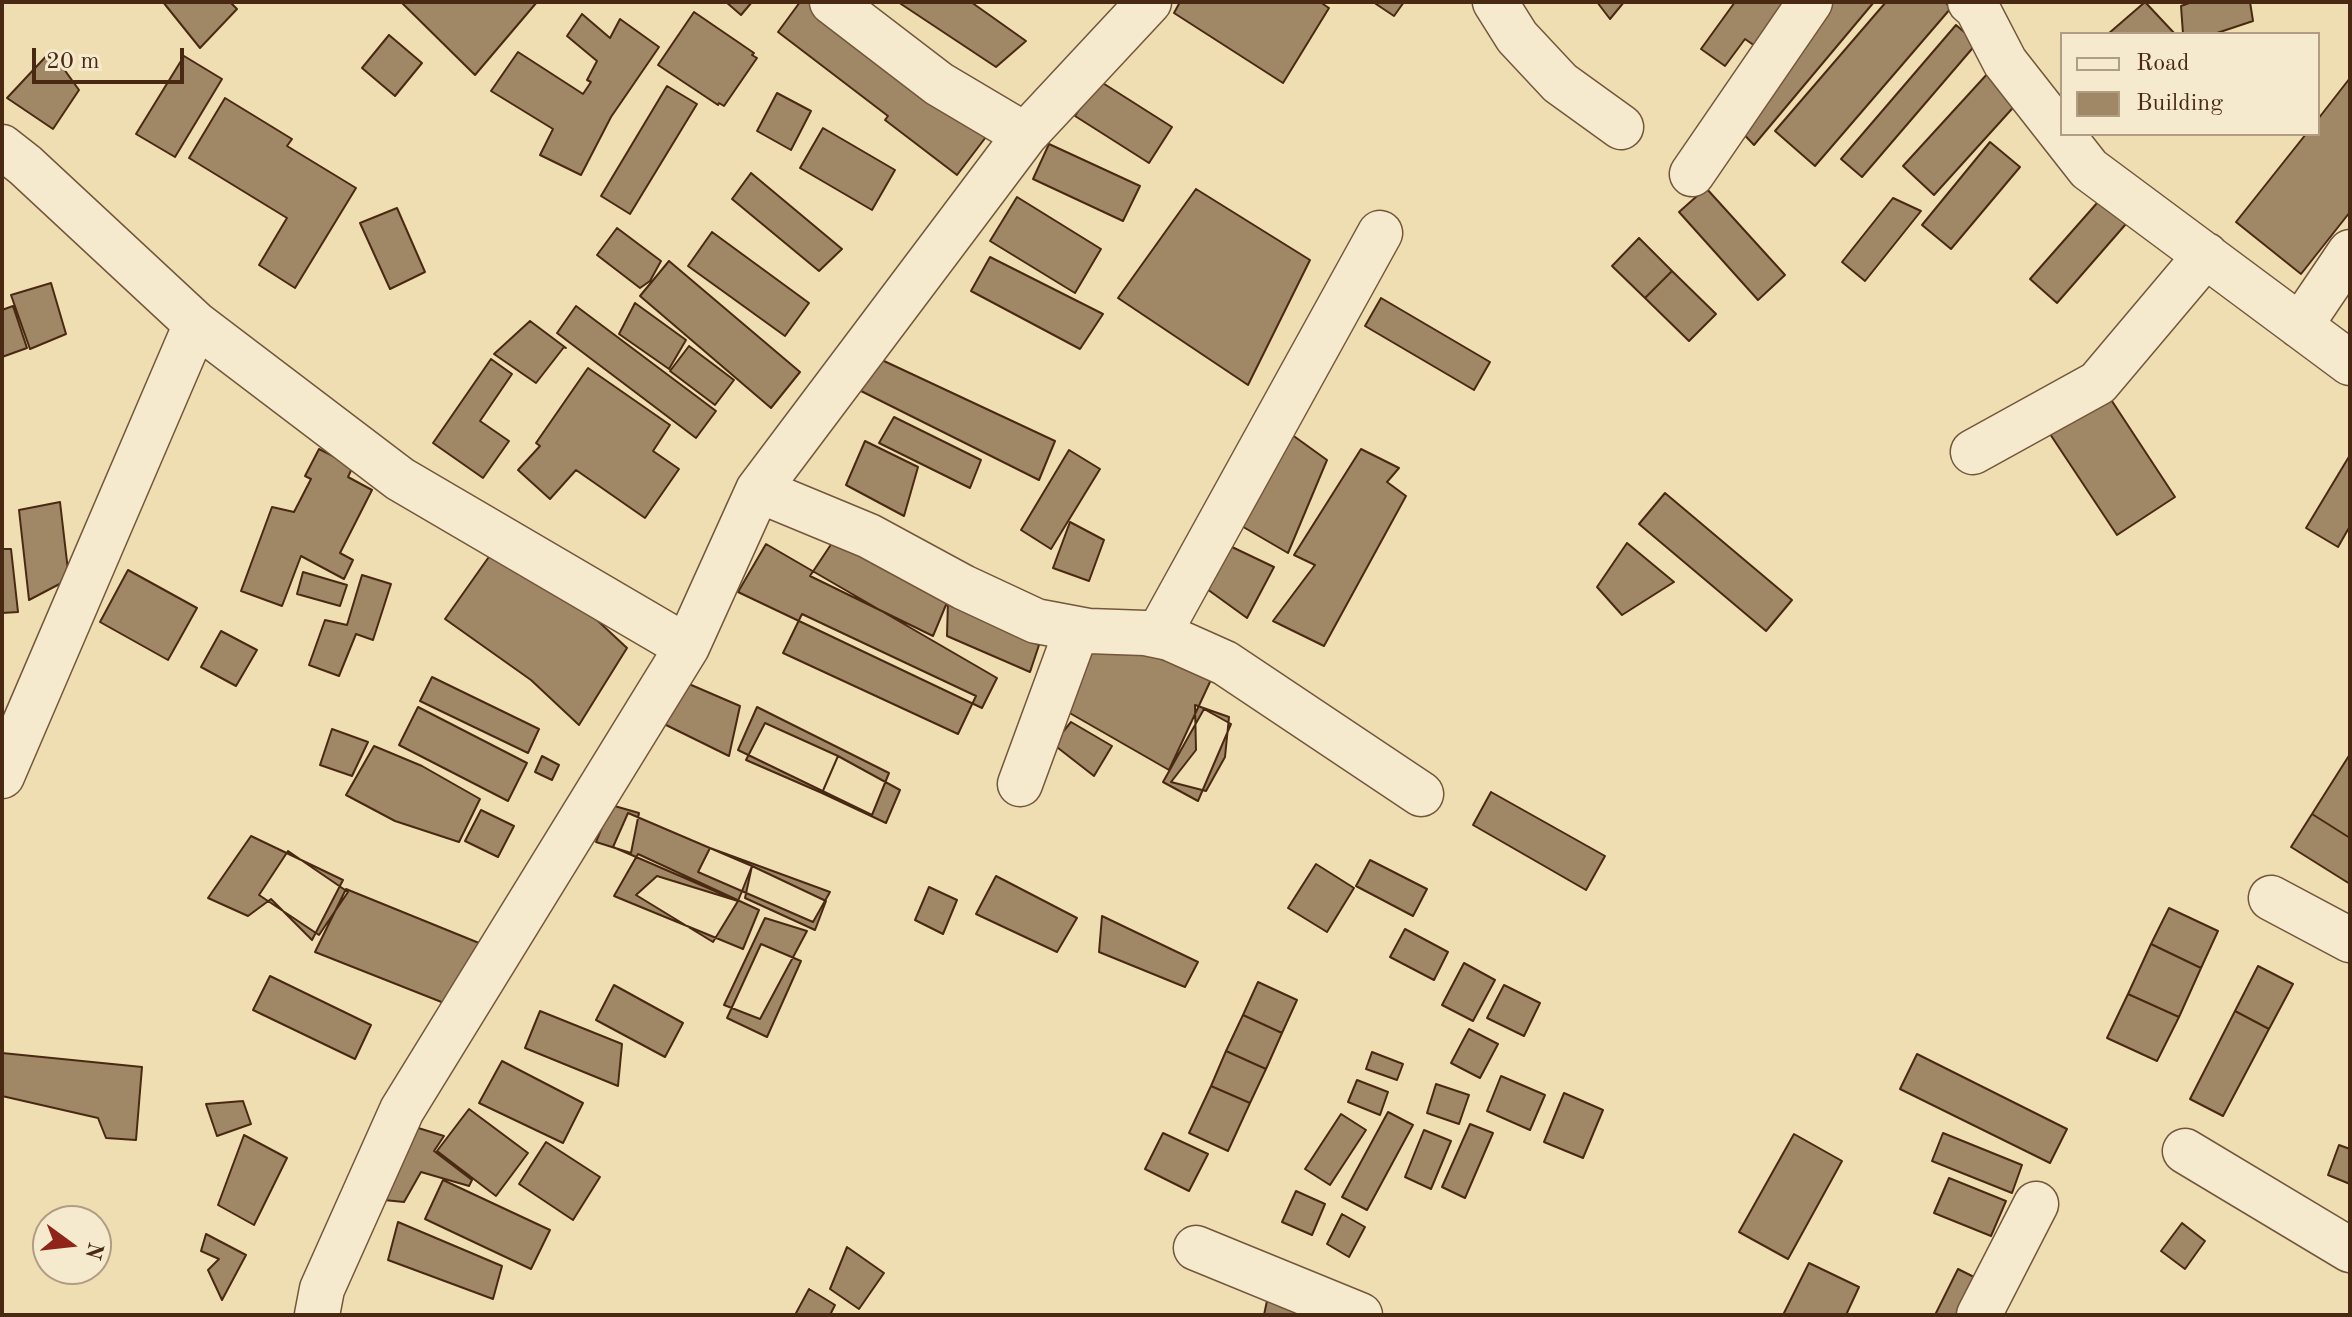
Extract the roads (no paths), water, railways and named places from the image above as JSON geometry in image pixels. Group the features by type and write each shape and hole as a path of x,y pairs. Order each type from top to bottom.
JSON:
{"street":[{"path":"832,2 939,84 1025,135"},
{"path":"317,1315 322,1289 402,1110 687,647 758,490 1025,135 1149,2"},
{"path":"1495,2 1517,37 1560,83 1621,127"},
{"path":"1692,174 1810,2"},
{"path":"1970,2 1977,8 2005,62 2060,132"},
{"path":"2063,136 2089,169 2350,363"},
{"path":"2,147 196,324 400,479 687,647"},
{"path":"1158,635 1380,233"},
{"path":"2300,326 2350,252"},
{"path":"1973,452 2098,383 2206,255"},
{"path":"2,776 196,324"},
{"path":"758,490 869,536 963,587 1036,621 1077,629 1158,635 1225,663 1421,794"},
{"path":"1020,784 1077,629"},
{"path":"2271,898 2350,940"},
{"path":"2185,1151 2350,1250"},
{"path":"1979,1315 2036,1204"},
{"path":"1196,1248 1360,1315"}]}
